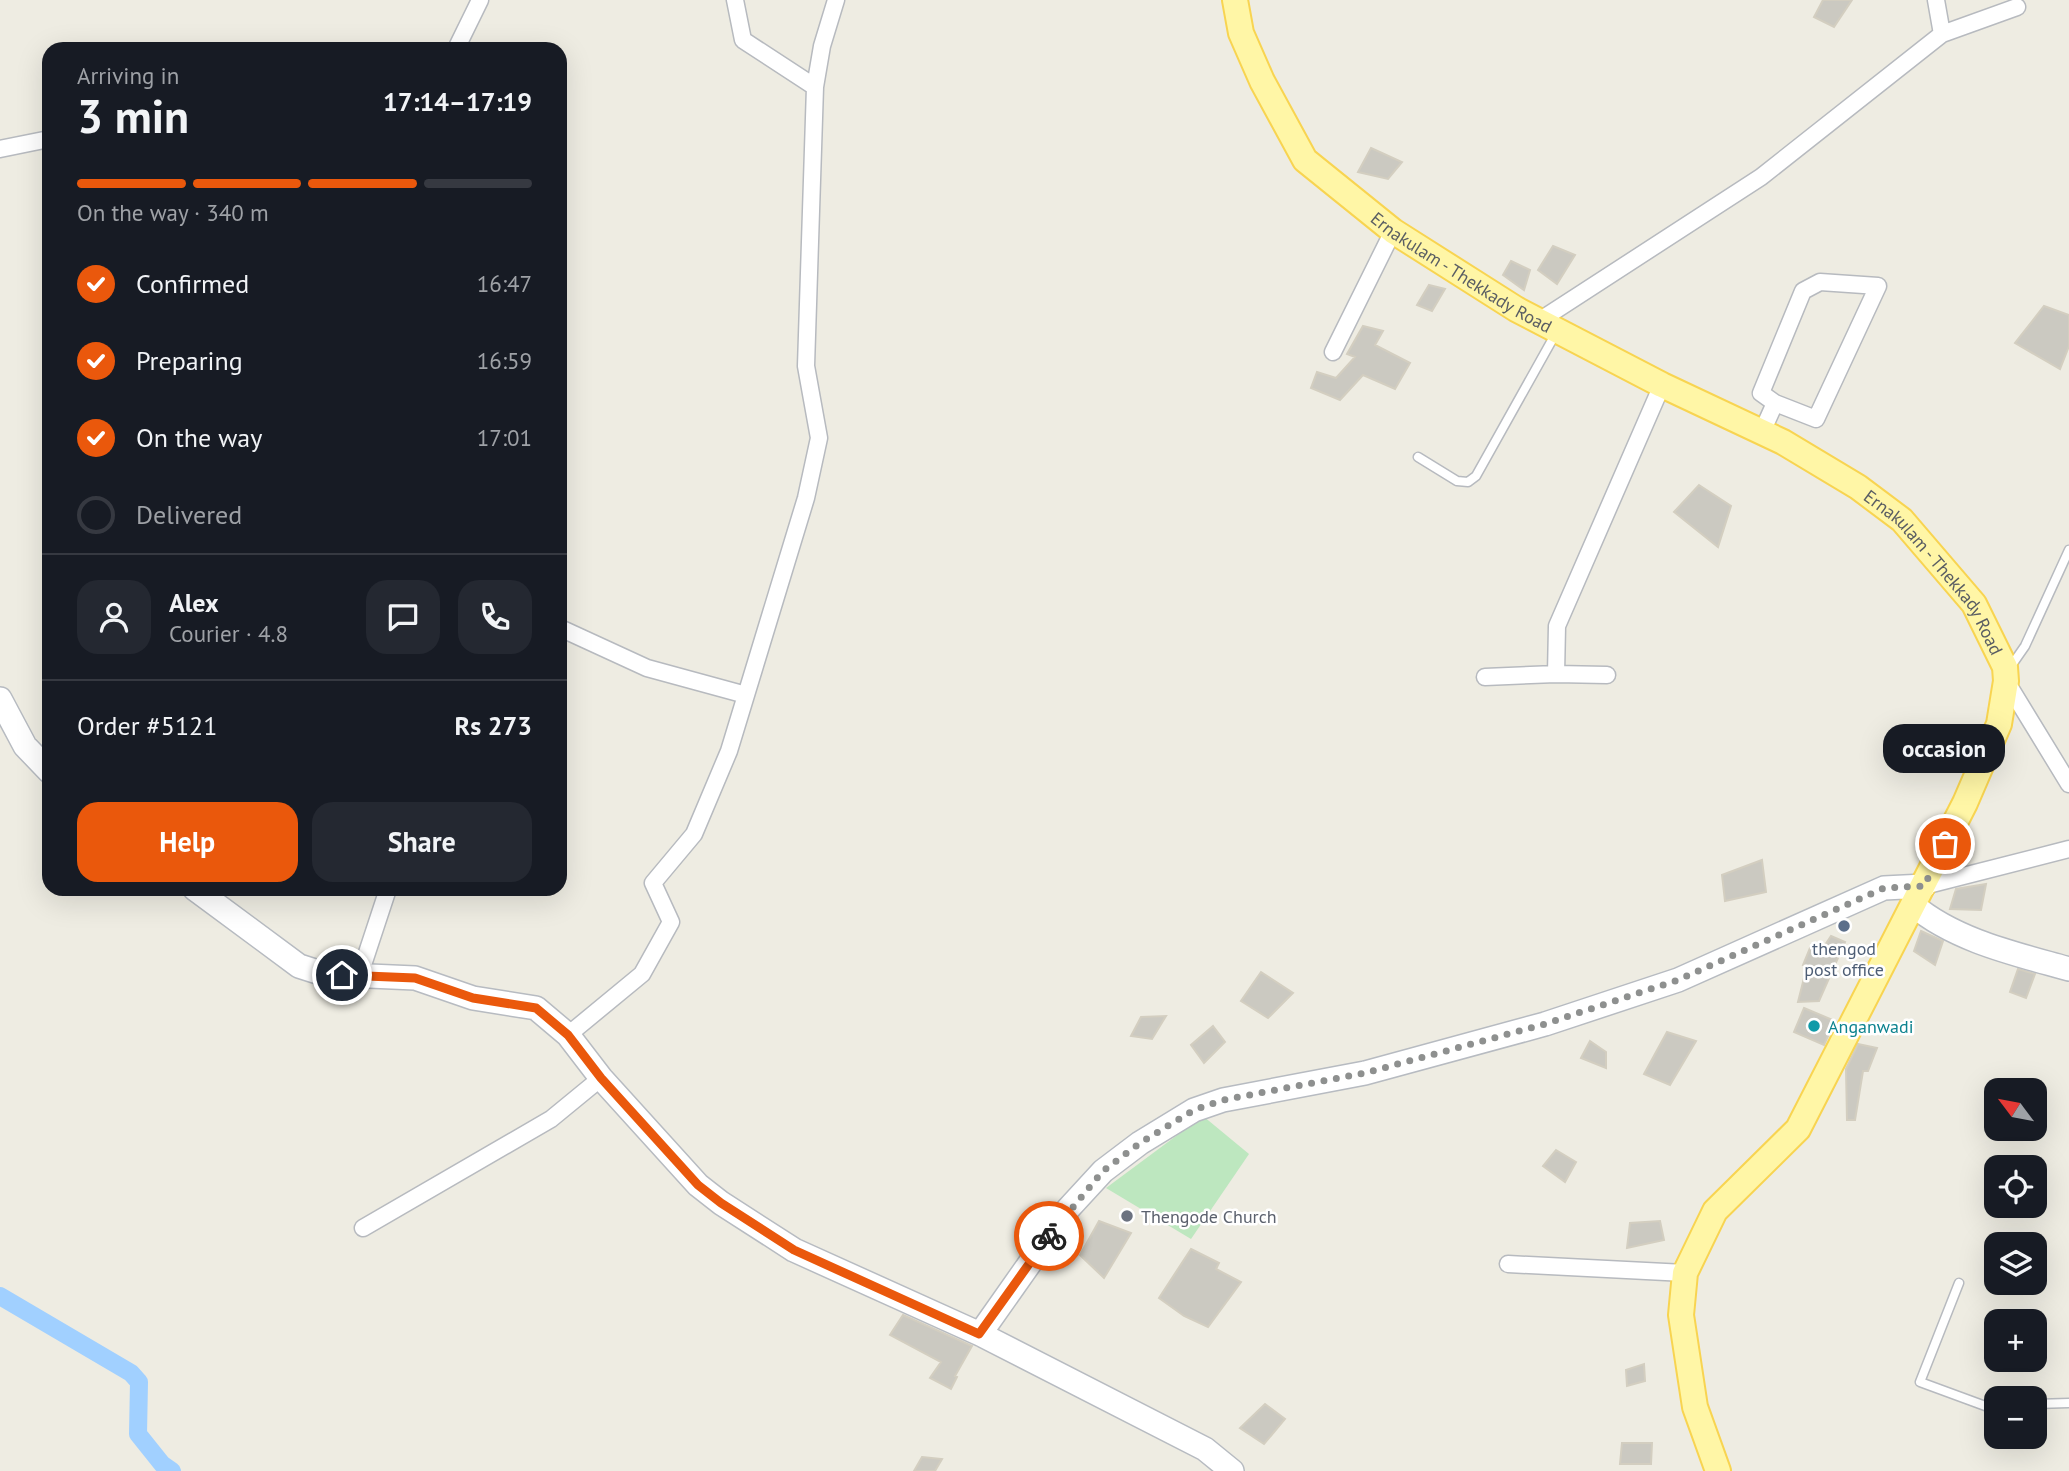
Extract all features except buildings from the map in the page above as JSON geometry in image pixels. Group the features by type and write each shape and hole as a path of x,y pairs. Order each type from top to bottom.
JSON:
{"main road":[{"name":"Ernakulam - Thekkady Road","path":"1235,0 1241,33 1262,81 1305,160 1393,230 1548,326 1662,385 1762,432 1858,487 1902,520 1973,604 2006,678 1999,724 1919,896 1798,1129 1715,1211 1685,1273 1681,1315 1695,1407 1718,1471"}],"street":[{"path":"459,42 480,0"},
{"path":"735,0 743,40 815,87"},
{"path":"568,1035 642,974 671,922 653,883 694,834 729,751 806,498 819,438 806,366 815,87 822,46 836,0"},
{"path":"1936,0 1942,34"},
{"path":"1548,326 1762,177 1942,34 2017,7"},
{"path":"0,149 42,140"},
{"path":"1334,352 1393,230"},
{"path":"1820,282 1878,286 1816,419 1775,403 1761,393 1803,292 1820,282"},
{"path":"1556,674 1557,626 1662,385"},
{"path":"1762,432 1775,403"},
{"path":"567,631 647,668 746,695"},
{"path":"1486,677 1607,675"},
{"path":"2006,678 2067,773"},
{"path":"0,699 24,746 42,764"},
{"path":"979,1334 1068,1209 1103,1171 1140,1143 1194,1110 1223,1100 1365,1073 1545,1024 1678,980 1884,888 1919,896 2069,849"},
{"path":"204,896 299,966 324,974 415,978 473,998 536,1008 568,1035 601,1078 698,1185 721,1203 794,1250 979,1334 1205,1449 1232,1471"},
{"path":"359,976 386,896"},
{"path":"1919,896 1936,924 2010,952 2069,969"},
{"path":"363,1228 551,1119 601,1078"},
{"path":"1507,1264 1685,1273"}],"lane":[{"path":"1418,457 1457,481 1468,482 1476,476 1548,326"},
{"path":"2006,678 2025,646 2069,551"},
{"path":"1959,1283 1920,1382 1984,1406"},
{"path":"2047,1404 2069,1403"}],"green space":[{"path":"1203,1116 1249,1154 1191,1239 1106,1188"}],"waterway":[{"path":"0,1296 131,1373 139,1382 138,1434 162,1464 172,1471"}],"way so far":[{"path":"1049,1236 1068,1209 1103,1171 1140,1143 1194,1110 1223,1100 1365,1073 1472,1045 1678,980 1884,888 1924,886 1945,844"}],"place":[{"name":"occasion","path":"1945,844"},
{"name":"thengod post office","path":"1844,926"},
{"name":"Anganwadi","path":"1814,1026"},
{"name":"Thengode Church","path":"1127,1216"}],"route":[{"path":"342,975 415,978 473,998 536,1008 568,1035 612,1091 698,1185 721,1203 794,1250 979,1334 1049,1236"}]}
